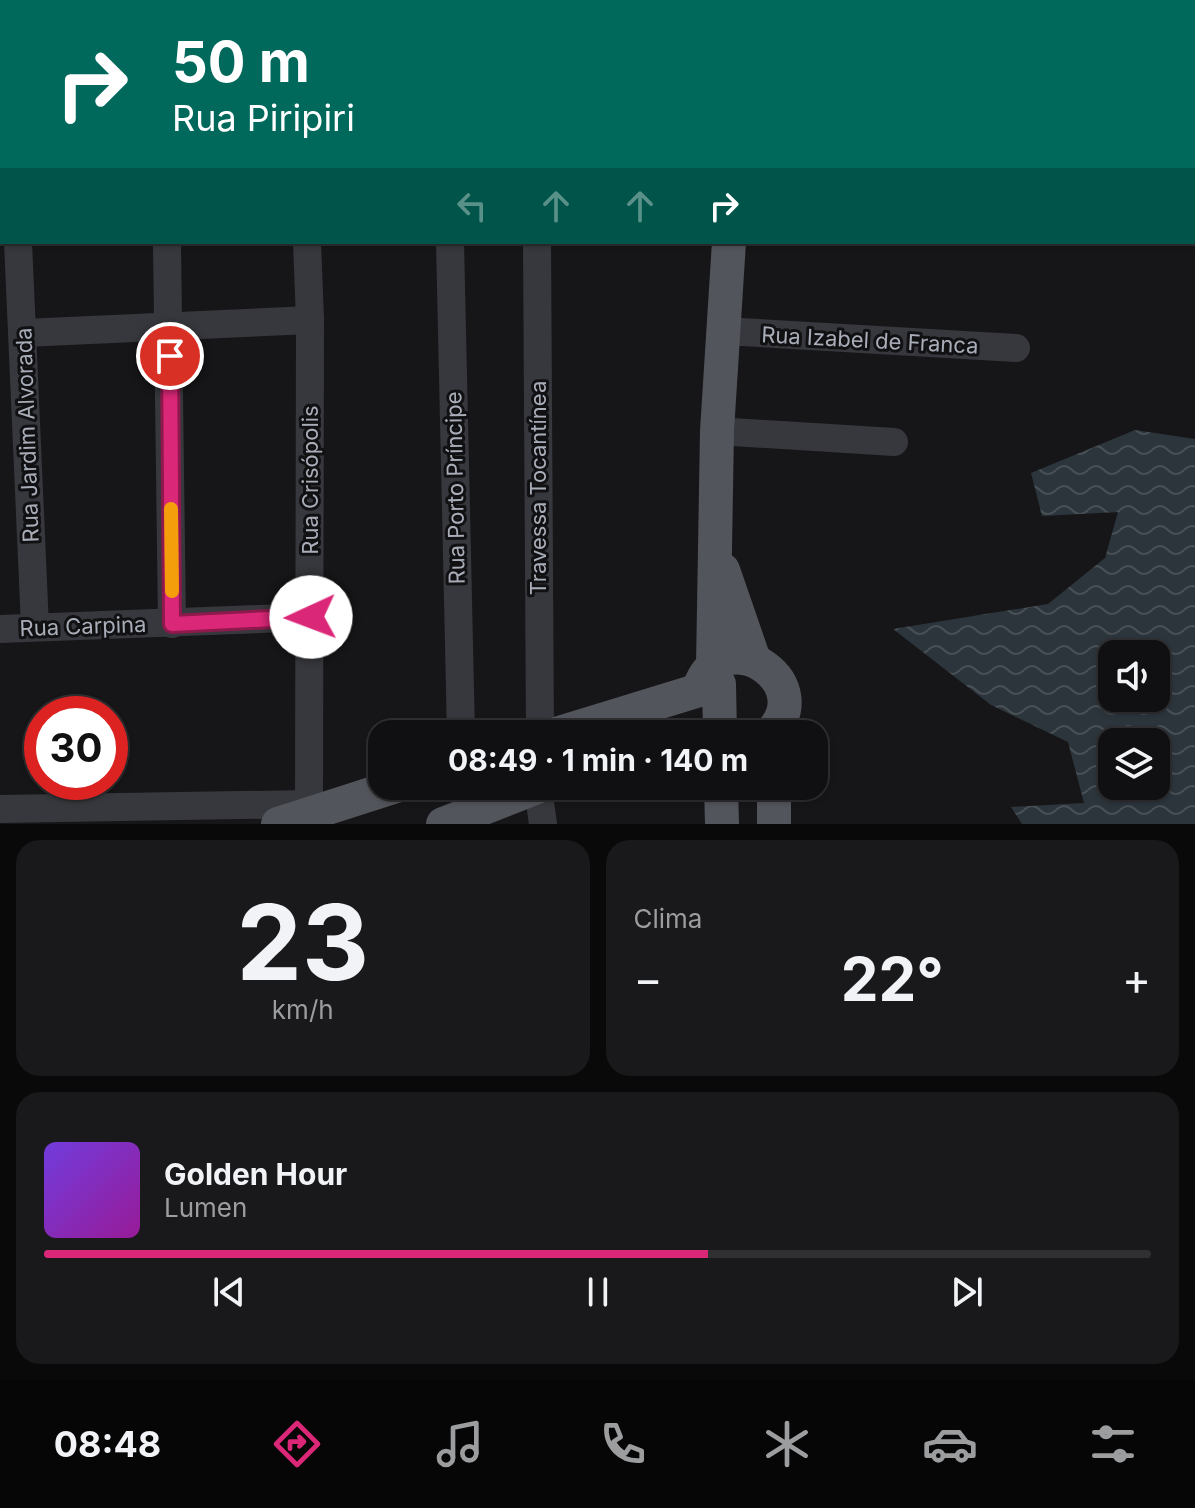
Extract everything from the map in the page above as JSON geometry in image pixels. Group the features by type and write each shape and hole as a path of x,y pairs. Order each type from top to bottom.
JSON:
{"main road":[{"path":"706,678 729,244"},
{"path":"715,547 754,660 777,677 783,690 780,720"},
{"path":"594,720 706,678 726,660 754,660"},
{"path":"706,678 719,684 712,720"},
{"path":"299,814 352,812 372,800"},
{"path":"443,824 504,800"},
{"path":"721,800 722,824"},
{"path":"774,800 774,824"}],"street":[{"name":"Rua Jardim Alvorada","path":"18,244 16,349 35,627"},
{"path":"167,244 172,624"},
{"name":"Rua Crisópolis","path":"299,814 311,617 307,244"},
{"name":"Rua Porto Príncipe","path":"450,244 461,720"},
{"name":"Travessa Tocantínea","path":"537,244 540,720"},
{"path":"16,349 170,326 310,320"},
{"name":"Rua Izabel de Franca","path":"724,331 1016,348"},
{"path":"717,431 894,442"},
{"name":"Rua Carpina","path":"0,629 311,617"},
{"path":"540,800 543,824"},
{"path":"0,809 299,814"}],"water":[{"path":"1135,430 1195,439 1195,824 1022,824 1011,807 1084,803 1068,742 991,705 893,629 1048,604 1105,558 1118,512 1042,516 1031,473"}],"slow traffic":[{"path":"171,509 172,591"}],"route":[{"path":"170,356 172,624 311,617"}]}
